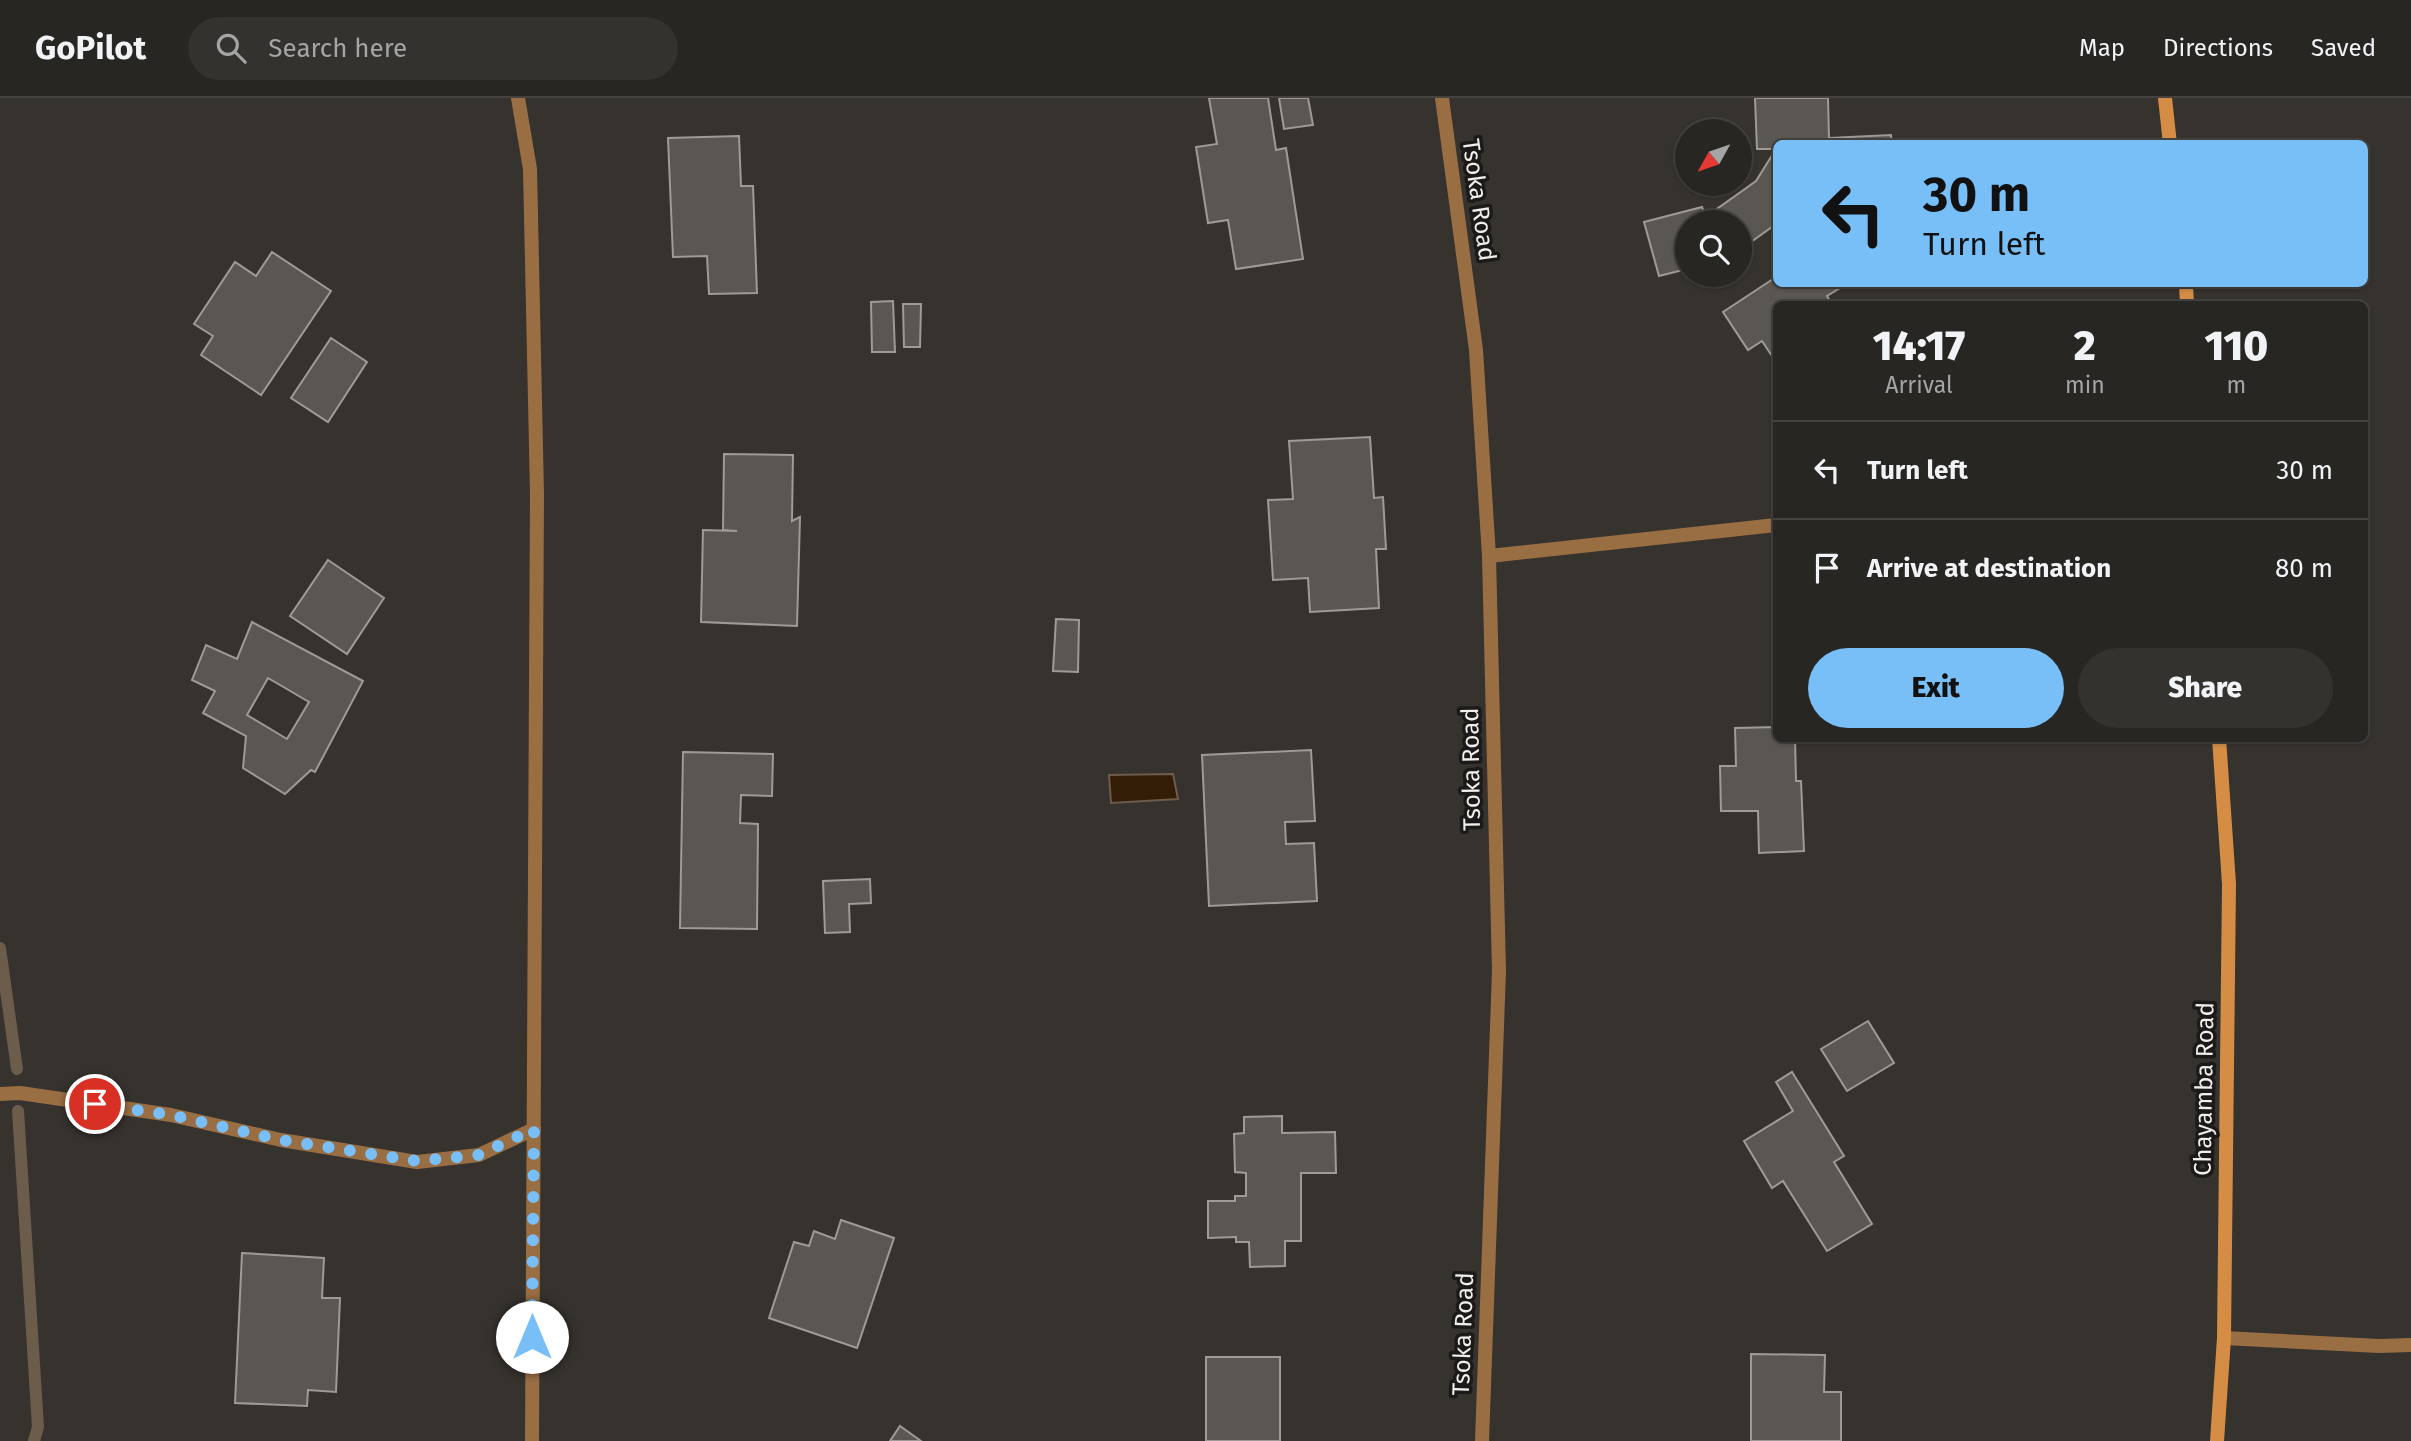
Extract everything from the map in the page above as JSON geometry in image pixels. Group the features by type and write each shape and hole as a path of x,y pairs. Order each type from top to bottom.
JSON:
{"main road":[{"path":"2165,98 2170,140"},
{"name":"Chayamba Road","path":"2217,1441 2224,1338 2229,884 2219,742"}],"street":[{"path":"518,98 530,169 537,494 532,1441"},
{"name":"Tsoka Road","path":"1442,98 1476,350 1489,556 1499,971 1482,1441"},
{"path":"1489,556 1773,525"},
{"path":"0,1094 20,1093 171,1115 281,1140 417,1161 479,1155 534,1129"},
{"path":"2224,1338 2379,1346 2411,1345"}],"shaded area":[{"path":"1173,774 1178,799 1111,803 1109,775"}],"building":[{"path":"1209,98 1268,98 1276,150 1286,148 1303,259 1236,269 1228,220 1208,223 1196,147 1217,144"},
{"path":"1279,98 1308,98 1313,125 1284,129"},
{"path":"1755,98 1828,98 1829,138 1891,135 1892,140 1773,140 1773,149 1757,149"},
{"path":"739,136 741,186 753,186 757,293 709,294 707,256 673,257 668,138"},
{"path":"1773,154 1773,226 1752,241 1752,210 1715,210 1735,196 1752,196 1752,184"},
{"path":"1675,214 1675,272 1659,276 1644,222"},
{"path":"272,252 331,291 261,395 201,355 213,336 194,324 235,262 256,276"},
{"path":"1773,279 1773,287 1840,288 1827,296 1830,301 1773,301 1773,358 1762,341 1748,350 1723,312"},
{"path":"893,301 895,352 872,352 871,302"},
{"path":"903,304 921,304 920,347 904,347"},
{"path":"331,338 367,362 328,422 291,398"},
{"path":"1370,437 1374,498 1383,497 1386,549 1376,549 1379,608 1310,612 1308,578 1273,580 1268,500 1293,499 1289,441"},
{"path":"724,454 793,455 792,521 800,517 797,626 701,622 703,530 737,531 723,530"},
{"path":"328,560 384,598 347,654 290,616"},
{"path":"1056,619 1079,620 1078,672 1053,671"},
{"path":"252,622 363,681 315,772 311,770 285,794 243,768 246,736 203,713 215,691 192,680 206,645 237,659","holes":["268,678 309,702 287,739 247,715"]},
{"path":"1773,727 1773,742 1795,742 1796,781 1801,781 1804,851 1759,853 1758,811 1721,811 1720,766 1736,766 1735,728"},
{"path":"1311,750 1315,821 1285,822 1286,844 1314,843 1317,901 1209,906 1202,755"},
{"path":"683,752 773,754 772,796 741,795 740,823 758,824 757,929 680,928"},
{"path":"870,879 871,903 849,904 850,932 825,933 823,881"},
{"path":"1868,1021 1894,1063 1847,1091 1821,1049"},
{"path":"1792,1072 1844,1156 1834,1162 1872,1224 1827,1251 1783,1181 1772,1188 1744,1141 1793,1111 1776,1082"},
{"path":"1282,1116 1282,1133 1335,1132 1336,1173 1301,1173 1301,1241 1285,1241 1285,1266 1250,1267 1249,1242 1236,1242 1236,1237 1208,1238 1208,1201 1235,1201 1235,1196 1246,1196 1246,1173 1235,1172 1234,1134 1244,1133 1244,1117"},
{"path":"841,1220 894,1238 857,1348 769,1318 794,1242 809,1246 814,1231 835,1239"},
{"path":"242,1253 324,1258 322,1298 340,1298 336,1392 308,1390 307,1406 235,1403"},
{"path":"1751,1354 1825,1355 1824,1392 1841,1392 1841,1441 1751,1441"},
{"path":"1206,1357 1280,1357 1280,1441 1206,1441"},
{"path":"900,1426 921,1441 890,1441"}],"waterway":[{"path":"0,948 17,1069"},
{"path":"18,1111 38,1427 34,1441"}],"route":[{"path":"95,1104 171,1115 281,1140 417,1161 479,1155 534,1129 532,1337"}]}
